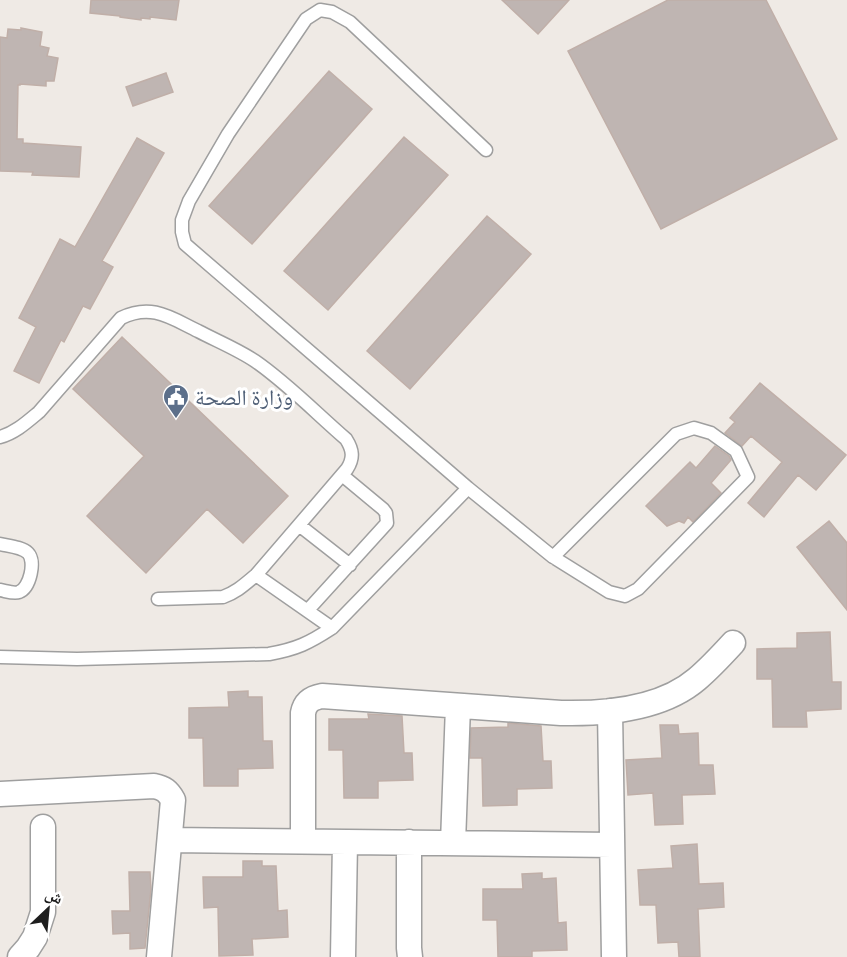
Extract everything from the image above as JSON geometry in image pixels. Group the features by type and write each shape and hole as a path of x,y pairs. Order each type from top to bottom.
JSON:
{"street":[{"path":"303,841 303,713 308,701 315,697 561,713 610,711 641,705 678,692 696,680 734,643"},
{"path":"453,843 458,705"},
{"path":"610,711 614,957"},
{"path":"0,794 154,786 169,792 173,800 159,957"},
{"path":"20,957 35,937 43,912 43,827"},
{"path":"170,840 612,845"},
{"path":"343,957 345,842"},
{"path":"409,842 408,948 410,957"}],"lane":[{"path":"486,150 350,22 332,12 320,10 306,19 228,134 189,201 182,220 182,232 184,244 468,488 553,557 609,592 625,596 638,589 748,477 736,451 711,433 694,428 676,434 553,557"},
{"path":"0,437 24,425 39,412 121,318 149,311 168,316 235,349 274,376 346,439 352,454 351,462 342,475 242,588 223,597 158,599"},
{"path":"308,610 387,524 386,513 383,509 342,475"},
{"path":"0,657 77,659 269,654 289,651 308,643 332,628 468,488"},
{"path":"299,525 350,565"},
{"path":"0,544 26,551 32,559 32,564 29,580 24,589 16,593 0,590"},
{"path":"256,574 332,628"}],"building":[{"path":"91,0 179,0 176,20 150,17 150,19 141,18 141,20 90,13"},
{"path":"502,0 569,0 538,34"},
{"path":"668,0 766,0 837,139 661,229 568,51"},
{"path":"21,28 42,32 40,46 49,48 47,56 58,58 54,81 46,81 46,86 18,85 17,139 23,139 23,143 81,147 79,177 0,171 0,37 7,38 8,29 21,30"},
{"path":"329,71 372,109 252,244 209,206"},
{"path":"166,73 173,92 133,106 126,87"},
{"path":"404,137 448,175 328,310 284,271"},
{"path":"137,138 164,153 102,261 113,267 90,309 83,306 64,342 61,340 39,383 14,371 36,327 19,318 60,239 75,247"},
{"path":"487,216 531,254 410,389 367,351"},
{"path":"122,337 288,496 243,543 207,509 146,573 87,516 144,456 73,389"},
{"path":"760,383 846,455 816,490 798,475 764,517 748,503 782,462 751,436 742,446 725,433 735,422 730,418"},
{"path":"715,446 731,460 711,483 721,493 693,522 688,517 684,523 679,521 667,526 646,506 690,462 696,468"},
{"path":"829,521 847,543 847,610 797,547"},
{"path":"830,632 832,682 841,682 841,709 806,711 807,727 773,727 772,679 757,679 757,649 797,648 797,633"},
{"path":"248,691 248,697 262,697 263,741 272,741 273,768 238,769 238,786 204,786 203,738 189,738 189,708 229,707 228,692"},
{"path":"368,714 402,716 404,753 412,753 413,780 378,781 378,798 344,798 343,750 329,750 329,719 369,719"},
{"path":"508,723 541,726 543,761 551,761 552,788 517,789 517,805 483,806 482,758 470,758 471,728 508,727"},
{"path":"660,725 678,725 679,734 698,733 699,765 713,765 715,794 682,795 683,824 655,825 653,793 628,795 626,760 662,758"},
{"path":"697,844 699,884 723,883 724,907 698,909 700,957 679,957 678,942 658,943 656,905 640,905 638,870 673,868 671,846"},
{"path":"243,861 262,861 262,866 276,866 278,911 287,910 288,937 252,939 253,955 219,956 218,907 204,908 203,877 243,877"},
{"path":"129,872 150,872 151,889 145,948 130,949 130,933 113,934 112,911 130,911"},
{"path":"542,873 542,879 556,878 558,923 566,922 567,950 532,951 532,957 498,957 497,920 483,920 483,889 523,889 522,874"}],"place":[{"name":"وزارة الصحة","path":"176,420"}]}
